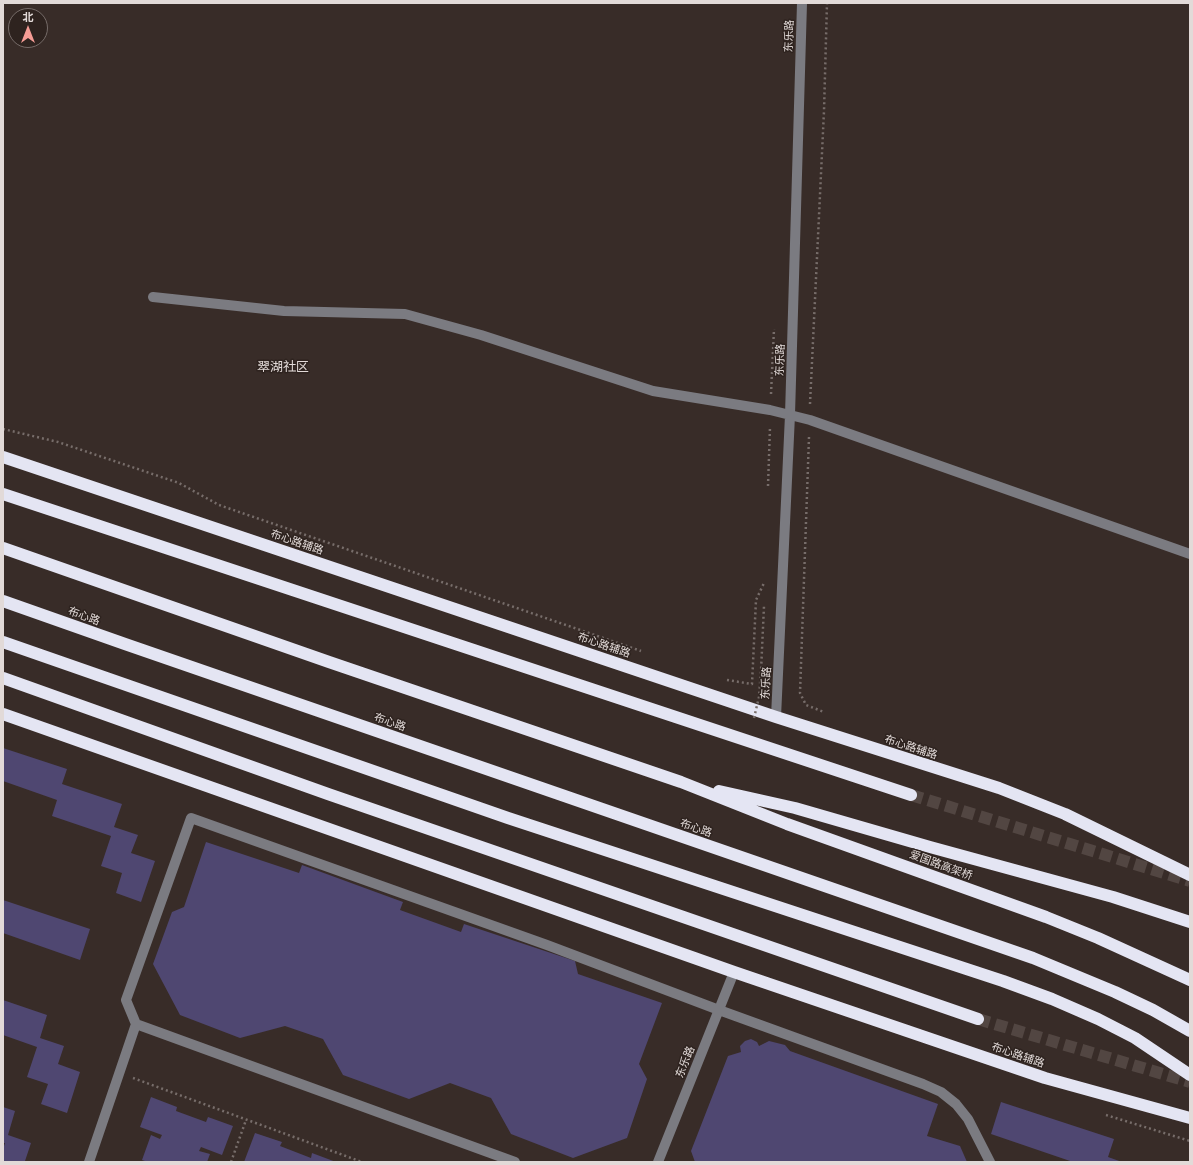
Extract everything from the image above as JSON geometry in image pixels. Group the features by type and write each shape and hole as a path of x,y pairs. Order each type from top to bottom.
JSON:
{"highway":[{"name":"布心路辅路","path":"3,457 776,717 1014,794 1065,814 1190,875"},
{"path":"3,494 911,795"},
{"path":"3,548 344,667 681,782 795,808 1113,897 1190,922"},
{"name":"布心路","path":"3,601 1046,963 1115,992 1153,1010 1190,1031"},
{"path":"3,642 508,818 1017,986 1098,1019 1135,1038 1190,1075"},
{"path":"3,678 344,799 978,1019"},
{"name":"布心路辅路","path":"3,714 734,972 1045,1078 1190,1118"},
{"name":"爱国路高架桥","path":"681,782 787,824 1046,917 1098,938 1190,980"}],"street":[{"name":"东乐路","path":"776,717 790,415 802,3"},
{"path":"154,297 284,311 405,314 481,335 653,391 770,410 810,420 1190,554"},
{"path":"89,1162 136,1024 126,1000 191,818 547,945 719,1010 916,1081 941,1092 956,1104 968,1119 990,1162"},
{"name":"东乐路","path":"658,1162 734,972"},
{"path":"136,1024 516,1162"}],"path":[{"path":"802,666 810,420 824,111 827,3"},
{"path":"3,429 58,442 179,483 219,506 642,651"},
{"path":"725,680 752,684 756,600 765,581"},
{"path":"754,718 759,697 764,606"},
{"path":"120,1073 353,1160 362,1162"},
{"path":"231,1162 246,1120"}],"building":[{"path":"3,748 67,769 62,784 122,804 114,827 138,835 131,853 155,861 141,902 116,893 122,873 101,866 111,836 52,816 57,800 3,781"},
{"path":"206,842 299,873 302,865 403,902 400,910 461,932 464,924 575,961 578,974 662,1003 639,1064 647,1079 627,1138 573,1158 511,1134 491,1098 450,1083 409,1099 343,1075 323,1039 285,1026 240,1038 180,1015 153,964 172,912 184,907"},
{"path":"3,900 90,929 80,960 3,933"},
{"path":"3,1000 47,1015 40,1038 64,1046 58,1064 80,1072 67,1113 41,1104 48,1084 27,1077 37,1047 3,1035"},
{"path":"751,1039 757,1042 759,1046 769,1041 785,1045 790,1051 938,1104 927,1136 960,1146 967,1162 695,1162 691,1151 728,1056 741,1052 740,1046 745,1041"},
{"path":"151,1097 177,1107 176,1111 206,1122 208,1117 233,1126 222,1155 201,1147 199,1151 210,1154 207,1162 148,1162 142,1160 151,1135 160,1139 162,1135 140,1127"},
{"path":"1001,1102 1114,1139 1108,1157 1122,1162 1073,1162 991,1134"},
{"path":"3,1107 15,1111 8,1135 31,1143 25,1161 28,1162 3,1162 3,1149 5,1143 3,1143"},
{"path":"255,1133 282,1142 280,1146 311,1158 312,1153 336,1162 244,1162"}],"tunnel":[{"path":"911,795 1190,881"},
{"path":"978,1019 1190,1082"}],"district":[{"name":"翠湖社区","path":"283,367"}]}
